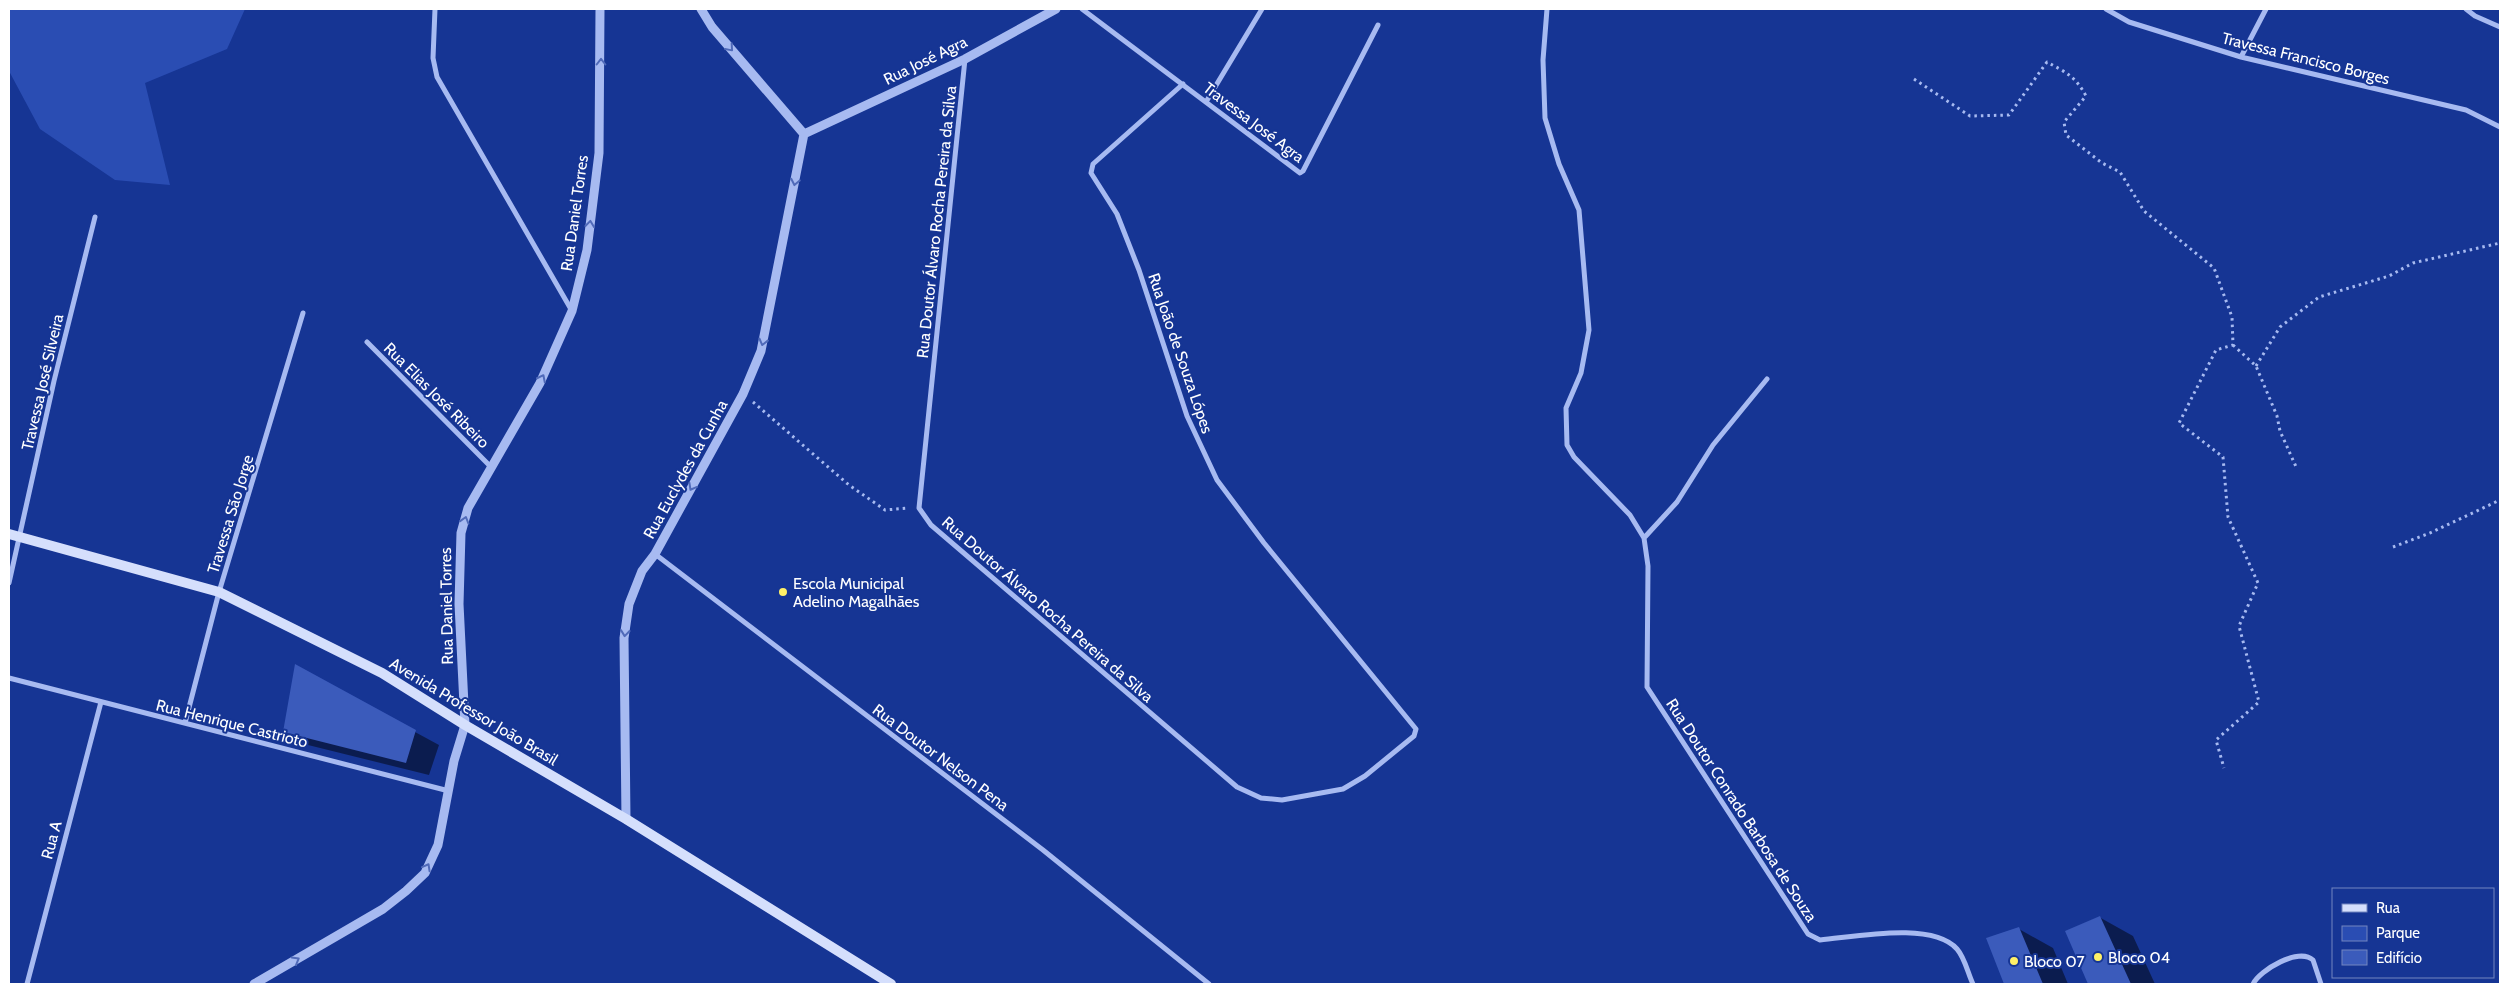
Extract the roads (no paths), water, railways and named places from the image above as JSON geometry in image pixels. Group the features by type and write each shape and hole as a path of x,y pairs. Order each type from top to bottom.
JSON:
{"main road":[{"name":"Avenida Professor João Brasil","path":"9,534 219,592 382,673 464,725 626,819 891,984"}],"street":[{"path":"435,9 433,58 437,77 572,312"},
{"name":"Rua Daniel Torres","path":"254,984 383,908 406,891 425,873 438,845 454,761 464,725 459,604 460,533 468,508 490,466 540,383 572,312 587,250 599,153 600,9"},
{"path":"701,9 712,27 804,134"},
{"name":"Rua José Agra","path":"804,134 965,59 1056,9"},
{"name":"Travessa José Agra","path":"1082,9 1297,172 1301,172 1328,126 1378,25"},
{"path":"1206,102 1262,9"},
{"name":"Rua Doutor Conrado Barbosa de Souza","path":"1547,9 1543,60 1545,118 1559,164 1579,210 1589,330 1581,373 1566,408 1567,444 1574,457 1630,515 1644,538 1648,566 1647,687 1808,934 1820,940 1898,934 1927,934 1936,936 1945,939 1958,950 1973,984"},
{"name":"Travessa Francisco Borges","path":"2106,9 2130,22 2241,57 2466,110 2500,127"},
{"path":"2241,57 2266,9"},
{"path":"2466,9 2475,16 2500,27"},
{"name":"Rua Doutor Álvaro Rocha Pereira da Silva","path":"965,59 919,508 931,525 1237,787 1245,791 1261,798 1282,800 1343,789 1365,776 1414,736 1416,729"},
{"name":"Rua João de Souza Lópes","path":"1183,84 1093,164 1091,174 1117,214 1139,270 1186,416 1218,480 1264,543 1416,729"},
{"name":"Rua Euclydes da Cunha","path":"626,819 624,638 629,604 642,571 655,554 743,394 761,351 804,134"},
{"name":"Travessa José Silveira","path":"9,582 54,381 95,217"},
{"name":"Travessa São Jorge","path":"186,724 219,592 302,313"},
{"name":"Rua Elias José Ribeiro","path":"367,342 490,466"},
{"path":"1644,538 1677,502 1713,445 1767,379"},
{"name":"Rua Doutor Nelson Pena","path":"655,554 1043,850 1209,984"},
{"name":"Rua Henrique Castrioto","path":"9,678 449,791"},
{"name":"Rua A","path":"27,984 101,702"},
{"path":"2253,984 2257,976 2278,962 2308,956 2313,960 2321,984"}],"place":[{"name":"Escola Municipal Adelino Magalhães","path":"783,592"},
{"name":"Bloco 04","path":"2098,957"},
{"name":"Bloco 07","path":"2014,961"}]}
